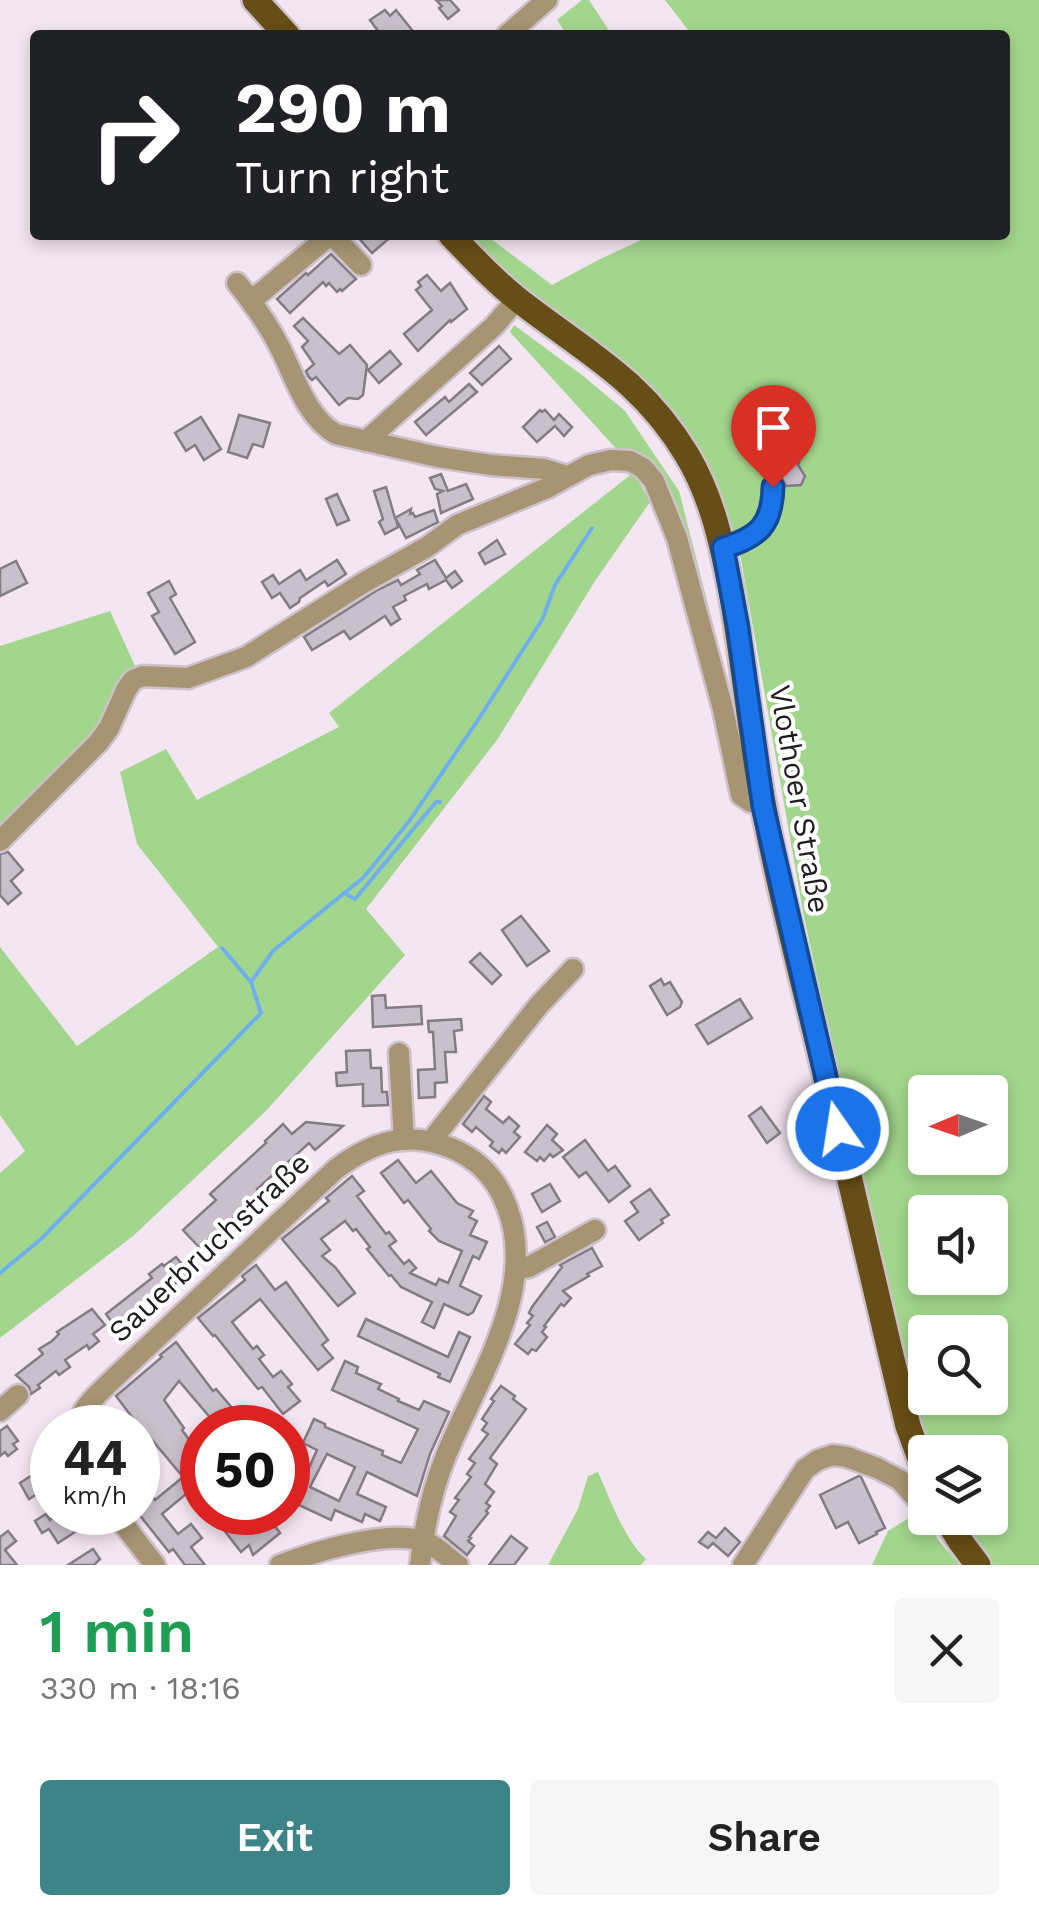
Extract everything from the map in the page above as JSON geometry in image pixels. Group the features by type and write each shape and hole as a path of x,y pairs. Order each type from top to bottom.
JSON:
{"main road":[{"path":"255,0 282,30"},
{"name":"Vlothoer Straße","path":"456,240 517,299 634,387 660,416 699,477 717,524 738,628 763,806 911,1435"},
{"path":"954,1535 978,1565"}],"street":[{"path":"513,30 547,0"},
{"path":"251,301 325,240"},
{"path":"336,240 361,265"},
{"path":"237,283 276,339 314,415 324,427 366,442 491,466 544,468 567,476"},
{"path":"366,442 494,326 517,299"},
{"path":"0,841 98,743 110,728 133,680 144,676 188,678 246,656 457,525 589,466 611,460 630,461 654,481 678,538 741,794 763,806"},
{"path":"723,548 747,540 759,531 768,520 773,487"},
{"path":"431,1141 572,968"},
{"path":"400,1053 404,1140"},
{"name":"Sauerbruchstraße","path":"87,1405 336,1169 366,1148 385,1142 431,1141 452,1148 475,1160 502,1192 513,1222 516,1270 496,1342 440,1471 422,1540 420,1565"},
{"path":"516,1270 529,1267 595,1230"},
{"path":"0,1411 18,1395"},
{"path":"743,1565 804,1469 818,1460 834,1454 847,1457 877,1468 908,1488"},
{"path":"131,1535 154,1565"},
{"path":"280,1565 345,1545 397,1538 422,1540 458,1565"}],"green space":[{"path":"582,0 589,0 609,30 564,30 557,20"},
{"path":"665,0 1039,0 1039,1565 992,1565 969,1535 1008,1535 1008,1435 920,1435 914,1419 913,1415 1008,1415 1008,1315 908,1315 908,1392 804,917 741,559 717,492 528,293 470,240 493,240 552,285 641,240 1010,240 1010,30 688,30"},
{"path":"514,325 625,411 679,491 715,632 712,655 670,499 621,454 510,332"},
{"path":"634,472 650,502 595,581 497,740 366,909 405,955 266,1111 133,1236 0,1338 0,1173 25,1151 0,1115 0,947 77,1046 218,947 137,844 120,772 166,749 197,800 339,727 329,713"},
{"path":"110,611 137,670 111,717 0,831 0,646"},
{"path":"598,1472 624,1530 646,1559 641,1565 548,1565 578,1509 588,1476"},
{"path":"908,1518 908,1535 935,1535 960,1565 872,1565 888,1531"}],"building":[{"path":"436,0 450,0 459,10 448,19"},
{"path":"385,10 390,16 396,10 412,30 377,30 370,20"},
{"path":"360,240 387,240 372,253"},
{"path":"331,254 356,279 337,292 323,282 290,313 277,299"},
{"path":"427,275 441,291 450,283 467,309 418,351 404,334 432,310 416,290 421,286 418,282"},
{"path":"303,318 339,354 350,345 367,365 363,395 358,399 348,398 339,405 316,377 312,380 308,376 306,371 314,364 302,347 308,341 294,326"},
{"path":"499,346 511,359 482,385 470,373"},
{"path":"390,351 401,364 379,383 368,370"},
{"path":"469,384 477,392 426,435 415,422 445,397 449,402"},
{"path":"540,410 554,420 559,414 572,427 564,436 555,426 537,442 523,427"},
{"path":"239,415 270,423 263,447 253,444 247,458 228,452"},
{"path":"201,417 221,449 204,460 195,445 186,451 175,433"},
{"path":"792,455 800,460 798,465 805,476 801,485 786,486 777,465"},
{"path":"441,474 448,491 466,484 473,499 441,513 437,494 443,491 435,489 430,478"},
{"path":"386,487 395,518 411,509 410,514 415,517 434,510 438,522 406,538 396,519 398,527 385,534 374,491"},
{"path":"337,494 349,520 337,525 326,499"},
{"path":"497,540 505,554 485,564 479,553"},
{"path":"337,560 346,574 328,586 325,581 290,608 280,593 272,598 262,582 273,575 279,584 300,570 306,580"},
{"path":"435,560 446,578 455,571 462,581 452,588 446,580 429,589 427,584 393,607 400,619 391,625 385,616 350,639 344,631 312,650 304,637 376,591 398,580 401,585 420,574 417,570"},
{"path":"16,561 27,583 0,596 0,569"},
{"path":"169,581 176,594 170,598 195,642 175,654 152,616 159,612 148,593"},
{"path":"8,852 23,870 11,881 21,893 8,904 0,895 0,854"},
{"path":"521,916 549,951 527,966 502,930"},
{"path":"480,953 501,975 492,984 470,962"},
{"path":"661,979 664,985 670,982 682,1002 667,1015 650,986"},
{"path":"385,995 386,1008 421,1006 422,1024 373,1027 372,996"},
{"path":"740,999 752,1018 708,1044 696,1025"},
{"path":"461,1019 462,1030 454,1031 456,1052 445,1052 447,1082 435,1083 435,1097 419,1098 418,1070 435,1069 433,1032 429,1032 428,1021"},
{"path":"370,1050 371,1068 381,1068 382,1092 387,1092 388,1105 363,1106 363,1084 337,1086 336,1073 347,1072 346,1051"},
{"path":"484,1096 491,1102 486,1109 503,1123 509,1117 519,1126 514,1132 520,1137 506,1153 490,1146 493,1142 476,1127 472,1132 463,1124"},
{"path":"761,1107 780,1133 767,1143 749,1116"},
{"path":"306,1122 343,1126 315,1150 309,1143 286,1164 289,1167 279,1176 276,1172 257,1189 261,1193 200,1248 183,1230 216,1200 210,1194 283,1124 292,1134"},
{"path":"547,1125 557,1134 552,1140 563,1150 537,1161 525,1152"},
{"path":"585,1140 608,1171 615,1166 630,1186 609,1202 586,1172 579,1177 563,1157"},
{"path":"398,1160 416,1183 431,1171 457,1203 473,1211 469,1217 477,1221 470,1235 487,1242 479,1259 473,1256 460,1286 481,1296 473,1312 468,1315 444,1304 434,1328 422,1322 432,1302 401,1287 389,1276 356,1229 353,1231 345,1221 321,1239 330,1250 322,1256 355,1293 338,1306 282,1239 329,1201 326,1198 352,1176 364,1191 357,1196 396,1241 389,1246 404,1264 409,1260 416,1268 410,1273 436,1285 439,1279 448,1283 462,1251 439,1241 408,1200 404,1203 381,1173"},
{"path":"550,1184 560,1201 542,1212 532,1194"},
{"path":"650,1189 669,1215 639,1240 625,1221 638,1212 631,1202"},
{"path":"547,1222 555,1237 545,1242 537,1227"},
{"path":"592,1248 602,1266 563,1291 571,1298 564,1306 561,1304 544,1326 542,1332 547,1337 536,1351 532,1349 528,1354 515,1344 530,1325 527,1323 533,1316 529,1313 532,1307 560,1265"},
{"path":"176,1257 189,1273 117,1329 106,1314 152,1278 149,1274"},
{"path":"256,1265 275,1290 286,1282 328,1340 322,1345 333,1358 318,1370 260,1299 232,1322 253,1349 257,1346 264,1355 259,1359 273,1377 281,1371 292,1384 288,1387 300,1401 295,1405 276,1405 262,1387 258,1389 198,1318 245,1280 242,1276"},
{"path":"92,1309 105,1325 93,1334 99,1341 65,1360 70,1367 59,1375 56,1371 31,1394 16,1375 43,1354 39,1349 52,1341 57,1332"},
{"path":"366,1319 448,1357 459,1332 470,1337 450,1382 358,1336"},
{"path":"176,1342 213,1391 216,1389 230,1405 199,1405 179,1381 164,1400 180,1422 180,1473 160,1450 160,1405 123,1405 116,1396"},
{"path":"345,1361 358,1367 356,1373 381,1384 378,1389 398,1401 419,1410 424,1401 449,1412 417,1496 367,1472 357,1494 386,1507 380,1521 365,1514 362,1522 335,1510 331,1520 310,1510 310,1487 310,1466 317,1450 310,1446 314,1419 401,1463 418,1429 332,1390","holes":["327,1454 355,1467 339,1501 310,1487"]},
{"path":"501,1386 526,1409 490,1458 497,1464 485,1484 494,1492 486,1503 490,1506 488,1513 469,1537 474,1546 467,1555 444,1536 456,1516 450,1512 459,1500 455,1498 471,1477 467,1474 475,1463 469,1459 488,1434 482,1430 487,1423 482,1419"},
{"path":"7,1426 18,1441 13,1444 17,1449 8,1456 5,1452 0,1456 0,1431"},
{"path":"30,1476 29,1499 20,1483"},
{"path":"859,1476 885,1528 859,1543 848,1522 836,1528 820,1495"},
{"path":"180,1479 180,1499 162,1514 178,1534 200,1535 202,1538 191,1547 205,1565 185,1565 155,1535 160,1535 160,1496"},
{"path":"725,1528 740,1542 728,1556 713,1543 708,1548 699,1542 708,1532 716,1538"},
{"path":"8,1531 16,1541 5,1550 17,1565 0,1565 0,1537"},
{"path":"53,1535 70,1535 58,1543"},
{"path":"228,1535 278,1535 253,1555 249,1545 241,1552"},
{"path":"511,1536 527,1548 514,1565 489,1565"},
{"path":"93,1549 100,1559 94,1565 68,1565"}],"waterway":[{"path":"0,1273 41,1239 261,1013 251,982 273,951 364,877 410,820 542,620 555,585 592,528"},
{"path":"346,894 355,899 436,802 440,802"},
{"path":"222,948 251,982"}],"route":[{"path":"773,487 768,520 759,531 747,540 723,548 763,806 838,1129"}]}
